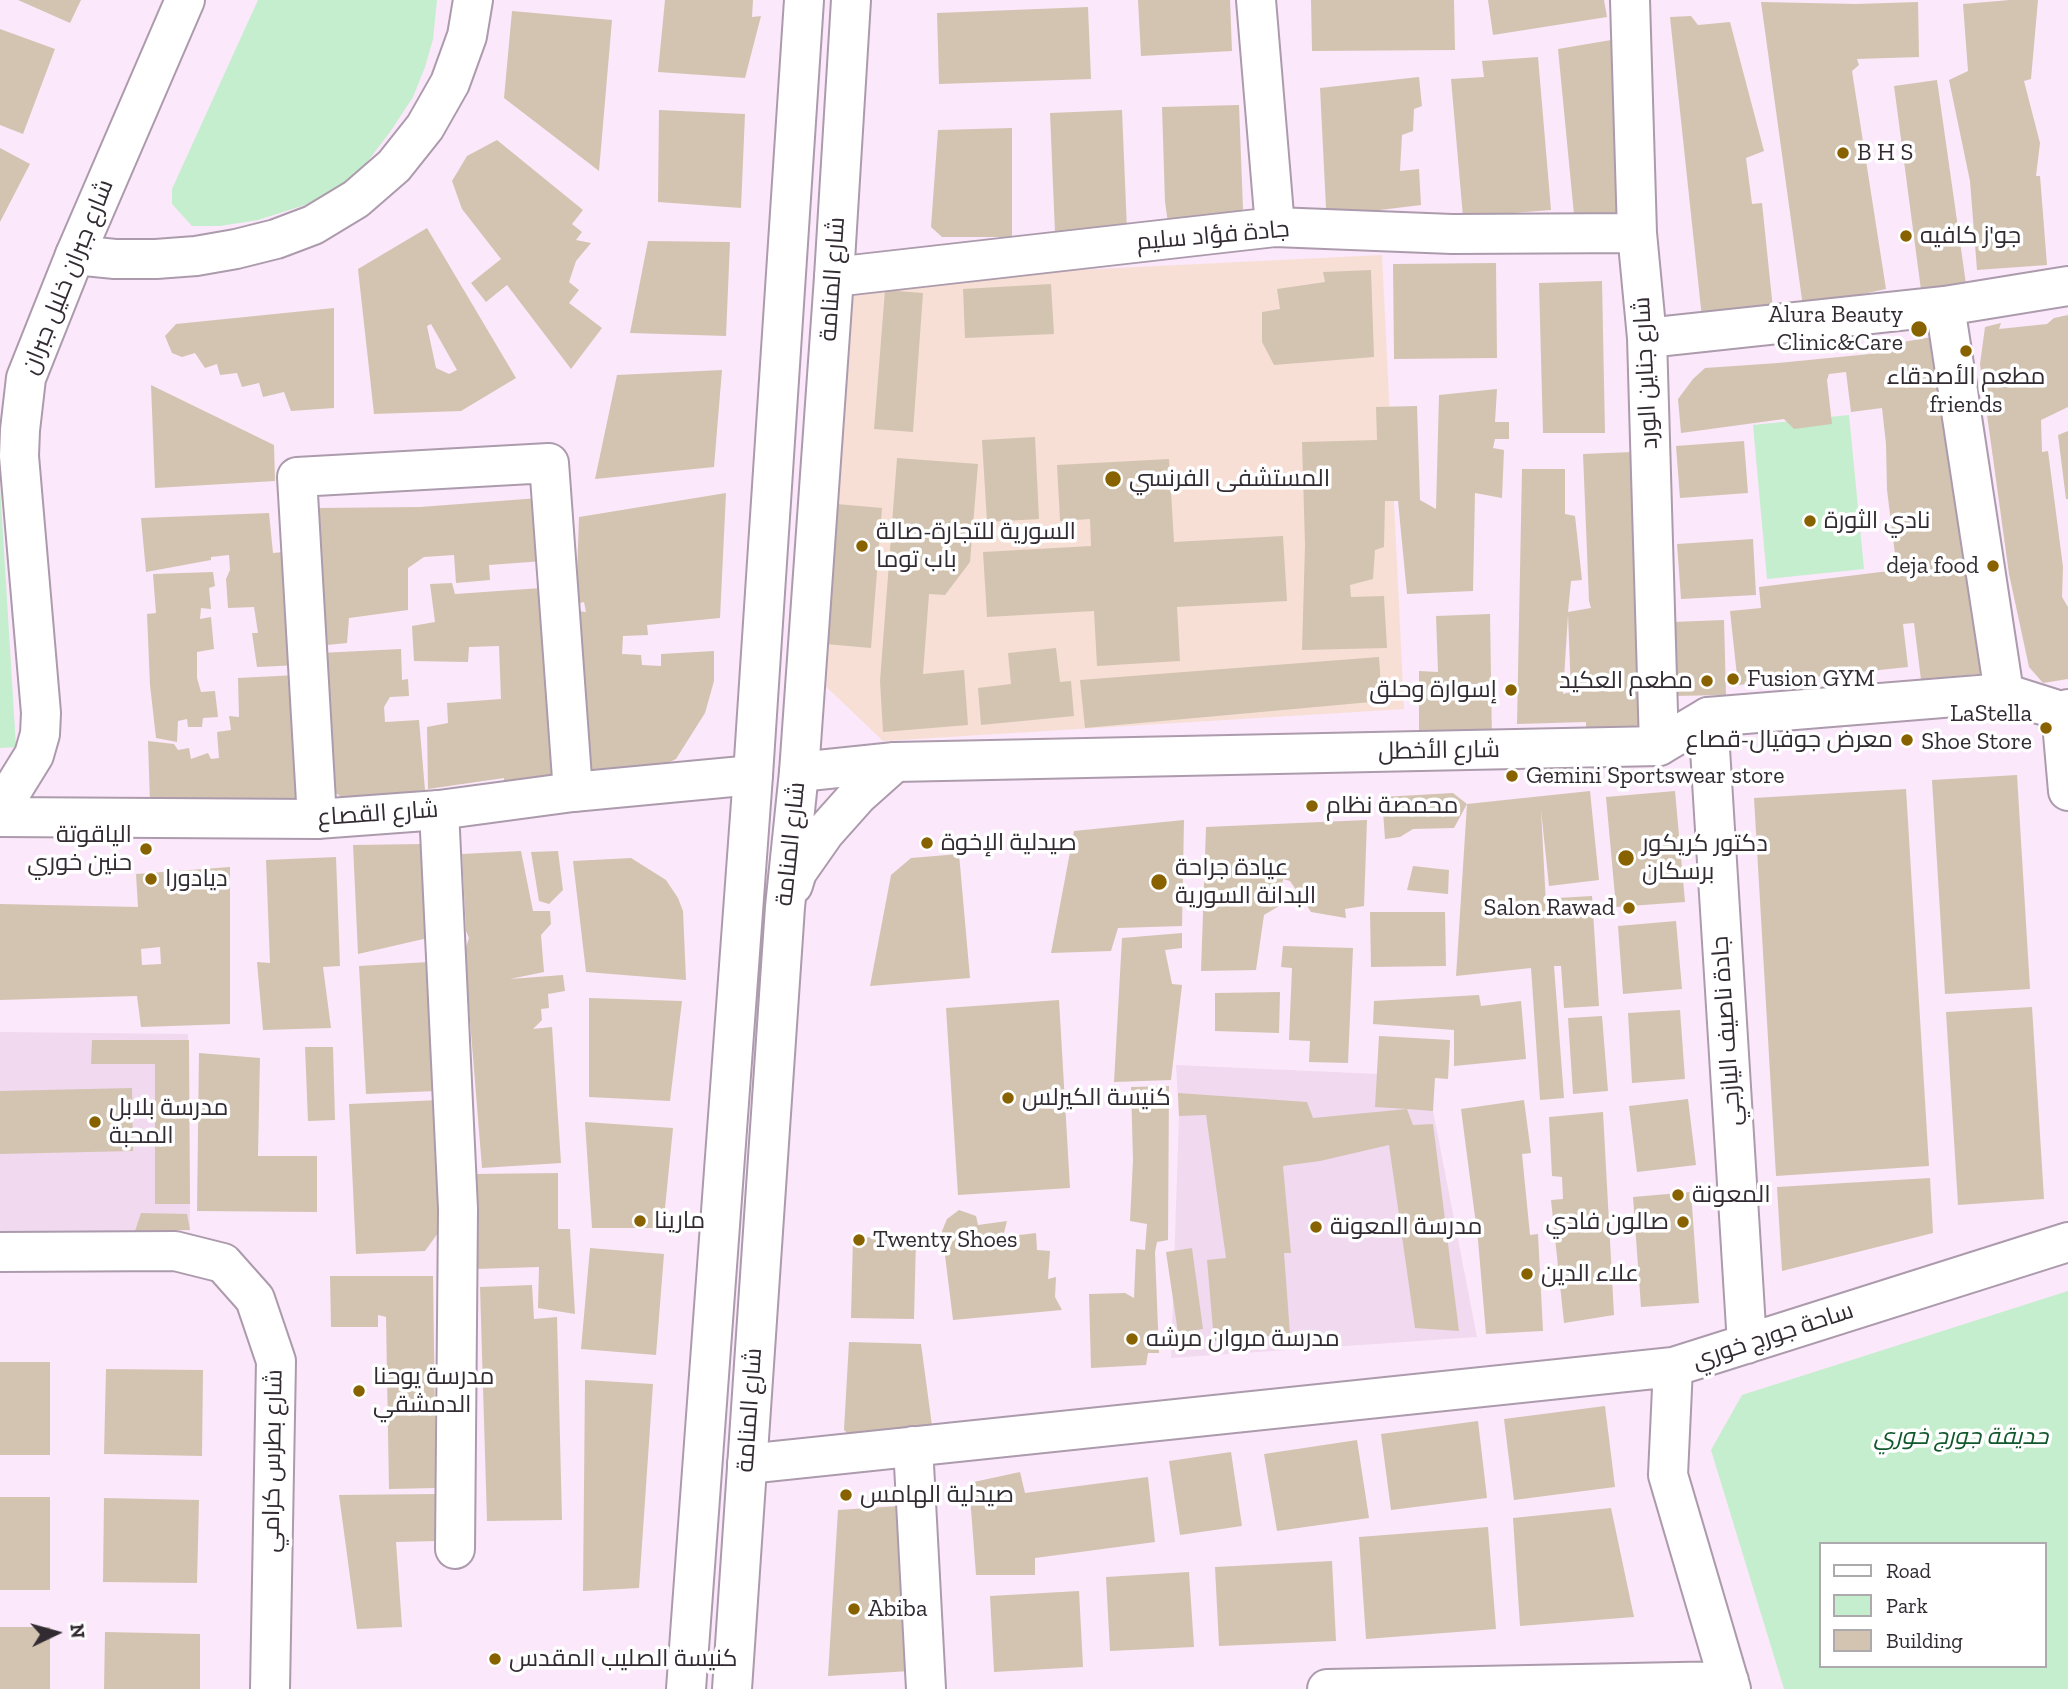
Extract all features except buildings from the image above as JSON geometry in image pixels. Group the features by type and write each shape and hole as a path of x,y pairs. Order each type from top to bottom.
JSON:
{"street":[{"name":"شارع جبران خليل جبران","path":"0,810 34,755 40,734 41,713 20,482 20,430 13,386 75,255 185,0"},
{"path":"75,255 156,259 236,249 313,225 356,199 394,166 425,127 450,83 467,36 473,0"},
{"name":"شارع المنامة","path":"686,1689 753,775 804,0"},
{"name":"شارع المنامة","path":"732,1689 785,906 799,772 834,277 851,0"},
{"path":"1256,0 1275,227"},
{"name":"شارع جناين الورد","path":"1630,0 1637,233 1647,338 1659,746"},
{"name":"جادة فؤاد سليم","path":"834,277 1275,227 1452,234 1637,233"},
{"path":"1647,338 1945,306 2068,286"},
{"path":"1945,306 2004,693"},
{"path":"317,819 297,477 549,463 573,792"},
{"name":"شارع الأخطل","path":"799,772 895,762 1659,746 1708,717 2004,693 2065,710"},
{"path":"2065,710 2068,791"},
{"name":"جادة ناصيف اليازجي","path":"1708,717 1746,1344"},
{"path":"785,906 797,872 825,832 858,795 895,762"},
{"name":"شارع القصاع","path":"0,817 317,819 439,810 573,792 753,775"},
{"path":"439,810 458,1209 455,1549"},
{"name":"ساحة جورج خوري","path":"1730,1685 1668,1475 1673,1367 2068,1242"},
{"name":"شارع بطرس كرامي","path":"0,1252 175,1251 223,1263 255,1299 276,1362 270,1689"},
{"path":"747,1464 1673,1367"},
{"path":"913,1447 926,1689"},
{"path":"1327,1689 1730,1685"}],"shaded area":[{"name":"المستشفى الفرنسي","path":"1382,255 1404,709 883,741 816,677 853,281"},
{"name":"مدرسة بلابل المحبة","path":"0,1032 188,1034 190,1230 0,1233"},
{"name":"مدرسة المعونة","path":"1176,1065 1422,1076 1433,1111 1477,1337 1171,1358 1179,1116"}],"green space":[{"path":"258,0 437,0 433,39 413,97 390,132 364,166 333,191 311,203 258,220 220,226 192,226 172,204 172,189"},
{"name":"نادي الثورة","path":"1849,415 1864,569 1767,579 1753,425"},
{"path":"0,486 16,747 0,748"},
{"name":"حديقة جورج خوري","path":"2068,1291 2068,1689 1784,1689 1711,1450 1742,1395"}],"place":[{"name":"B H S","path":"1843,153"},
{"name":"جو'ز كافيه","path":"1906,236"},
{"name":"Alura Beauty Clinic&Care","path":"1919,329"},
{"name":"مطعم الأصدقاء friends","path":"1966,351"},
{"name":"المستشفى الفرنسي","path":"1113,479"},
{"name":"نادي الثورة","path":"1810,521"},
{"name":"السورية للتجارة-صالة باب توما","path":"862,546"},
{"name":"deja food","path":"1993,566"},
{"name":"Fusion GYM","path":"1733,679"},
{"name":"مطعم العكيد","path":"1707,681"},
{"name":"إسوارة وحلق","path":"1511,690"},
{"name":"LaStella Shoe Store","path":"2046,728"},
{"name":"معرض جوفيال-قصاع","path":"1907,740"},
{"name":"Gemini Sportswear store","path":"1512,776"},
{"name":"محمصة نظام","path":"1312,806"},
{"name":"صيدلية الإخوة","path":"927,843"},
{"name":"الياقوتة حنين خوري","path":"146,849"},
{"name":"دكتور كريكور برسكان","path":"1626,858"},
{"name":"ديادورا","path":"151,879"},
{"name":"عيادة جراحة البدانة السورية","path":"1159,882"},
{"name":"Salon Rawad","path":"1629,908"},
{"name":"كنيسة الكيرلس","path":"1008,1098"},
{"name":"مدرسة بلابل المحبة","path":"95,1122"},
{"name":"المعونة","path":"1678,1195"},
{"name":"مارينا","path":"640,1221"},
{"name":"صالون فادي","path":"1683,1222"},
{"name":"مدرسة المعونة","path":"1316,1227"},
{"name":"Twenty Shoes","path":"859,1240"},
{"name":"علاء الدين","path":"1527,1274"},
{"name":"مدرسة مروان مرشه","path":"1132,1339"},
{"name":"مدرسة يوحنا الدمشقي","path":"359,1391"},
{"name":"صيدلية الهامس","path":"846,1495"},
{"name":"Abiba","path":"854,1609"},
{"name":"كنيسة الصليب المقدس","path":"495,1659"}]}
